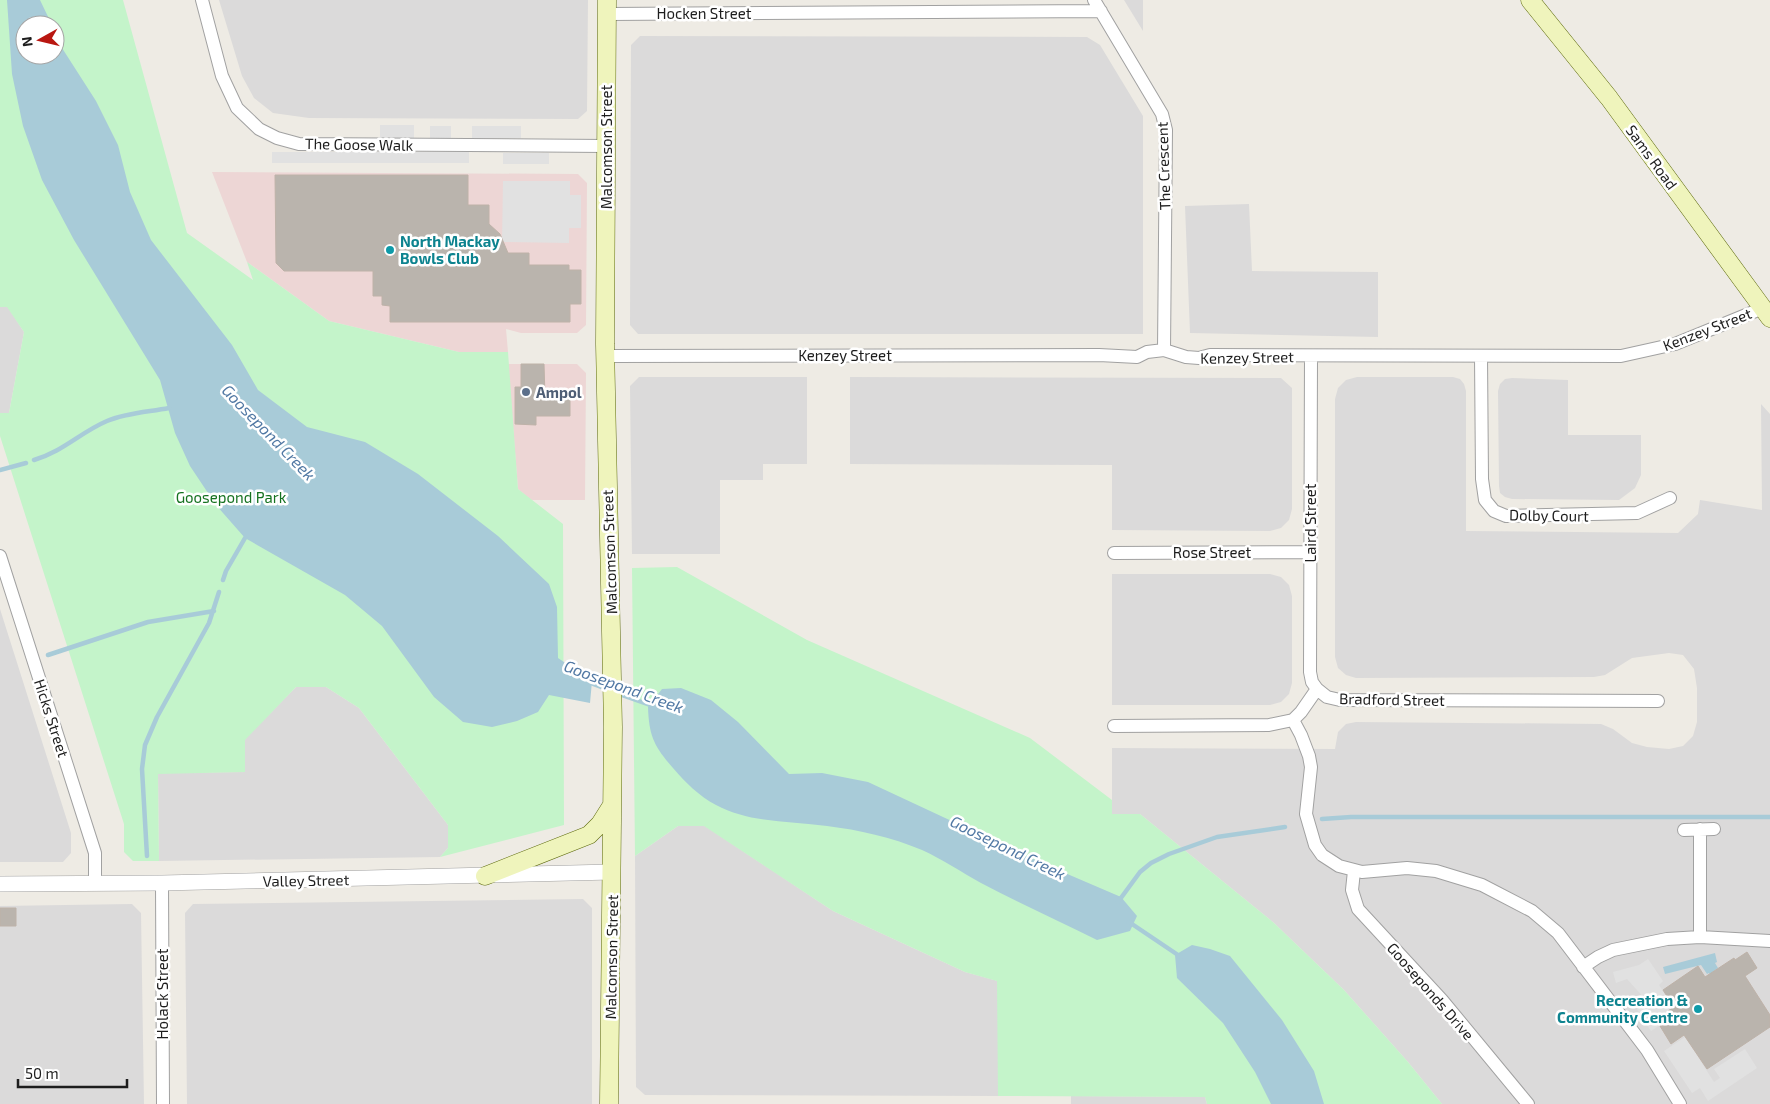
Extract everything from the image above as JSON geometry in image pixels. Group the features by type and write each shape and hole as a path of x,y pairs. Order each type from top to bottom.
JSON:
{"main road":[{"name":"Sams Road","path":"1530,0 1609,98 1766,313"},
{"name":"Malcomson Street","path":"608,7 606,356 613,727 609,1104"},
{"path":"485,876 590,834 600,824 612,804"}],"street":[{"name":"The Goose Walk","path":"202,0 222,76 237,108 259,129 276,138 299,144 606,146"},
{"name":"The Crescent","path":"1094,0 1162,114 1166,130 1164,350"},
{"name":"Hocken Street","path":"608,7 1101,12"},
{"name":"Kenzey Street","path":"606,356 1099,354 1129,358 1156,350 1164,350 1186,357 1199,358 1210,355 1621,356 1674,344 1766,313"},
{"name":"Laird Street","path":"1311,356 1310,672 1312,682 1317,689"},
{"name":"Dolby Court","path":"1481,356 1482,479 1485,500 1494,511 1506,516 1637,514 1670,498"},
{"name":"Rose Street","path":"1114,553 1310,552"},
{"name":"Hicks Street","path":"0,556 95,853 95,882"},
{"name":"Bradford Street","path":"1293,720 1317,689 1327,697 1340,700 1658,701"},
{"path":"1114,726 1247,726 1269,725 1293,720 1309,756 1311,766 1306,814 1315,845 1322,855 1338,866 1354,871 1407,868 1436,871 1482,884 1532,911 1558,933 1647,1050 1680,1104"},
{"path":"1700,829 1700,937"},
{"path":"1684,830 1714,829"},
{"name":"Gooseponds Drive","path":"1354,871 1352,890 1358,909 1442,1000 1528,1104"},
{"name":"Valley Street","path":"0,884 162,883 612,872"},
{"name":"Holack Street","path":"162,883 163,1104"},
{"path":"1583,967 1598,956 1613,950 1667,939 1700,937 1770,942"}],"shaded area":[{"path":"219,0 588,0 587,111 578,119 309,118 273,113 254,98 242,76"},
{"path":"1124,0 1143,0 1143,31"},
{"path":"640,36 1087,37 1100,45 1143,116 1143,334 638,334 630,325 631,45"},
{"path":"380,125 414,125 414,138 380,138"},
{"path":"430,126 451,126 451,138 430,138"},
{"path":"472,126 521,126 521,138 472,138"},
{"path":"272,152 469,152 469,163 272,163"},
{"path":"503,153 549,153 549,164 503,164"},
{"path":"212,172 578,174 587,183 586,325 577,333 521,333 506,329 508,352 459,352 329,321 247,262"},
{"path":"503,181 570,181 570,195 581,195 581,228 569,228 569,243 502,242"},
{"path":"1249,204 1252,271 1378,272 1378,337 1190,333 1185,206"},
{"path":"0,295 24,332 9,413 0,413"},
{"path":"508,364 577,364 586,373 585,500 531,500 518,489"},
{"path":"639,377 807,377 807,464 763,464 763,480 720,480 720,554 632,554 630,386"},
{"path":"850,377 1281,378 1292,388 1292,509 1289,520 1281,528 1270,531 1112,530 1112,465 850,464"},
{"path":"1357,377 1453,377 1460,379 1464,384 1466,391 1466,531 1678,533 1698,514 1700,500 1762,510 1761,404 1770,414 1770,1104 1442,1104 1408,1062 1344,990 1274,923 1140,814 1112,814 1112,748 1335,749 1338,732 1346,724 1356,722 1601,724 1613,729 1632,743 1647,747 1669,749 1683,746 1693,736 1697,722 1697,688 1694,669 1683,655 1669,653 1632,658 1605,675 1594,677 1356,678 1346,675 1338,668 1335,657 1335,399 1338,388 1346,380"},
{"path":"1505,379 1568,380 1568,435 1641,435 1641,475 1635,488 1619,500 1512,499 1500,493 1498,391 1500,384"},
{"path":"1112,574 1270,574 1281,577 1289,585 1292,596 1292,683 1289,694 1281,702 1270,705 1112,705"},
{"path":"0,609 71,833 71,853 63,862 0,862"},
{"path":"296,687 326,687 359,708 448,825 448,848 440,857 159,861 158,773 245,772 244,740"},
{"path":"678,826 705,826 833,911 965,972 998,981 998,1096 645,1095 636,1087 635,856"},
{"path":"583,899 592,908 592,1104 187,1104 185,913 193,904"},
{"path":"132,904 141,913 144,1104 0,1104 0,906"},
{"path":"1648,959 1663,981 1659,985 1673,1007 1668,1010 1672,1017 1651,1031 1635,1006 1645,999 1627,979 1616,983 1613,972 1639,965"},
{"path":"1685,1037 1714,1082 1720,1078 1714,1069 1745,1049 1757,1068 1708,1101 1700,1088 1692,1093 1664,1051"},
{"path":"1071,1096 1205,1097 1207,1104 1071,1104"}],"green space":[{"name":"Goosepond Park","path":"0,0 123,0 187,233 253,280 247,262 329,321 459,352 508,352 518,489 563,524 564,825 440,857 448,848 448,825 359,708 326,687 296,687 245,740 245,772 158,774 159,861 133,861 124,852 124,824 0,436 0,413 9,413 24,332 7,307 0,307"},
{"path":"677,567 807,640 1030,738 1112,800 1112,814 1140,814 1274,923 1344,990 1408,1062 1442,1104 1207,1104 1205,1097 998,1096 997,981 965,972 833,911 704,826 678,826 635,856 632,568"}],"water":[{"path":"7,0 40,0 47,15 15,15 15,65 65,65 65,53 96,101 118,145 130,192 151,240 232,345 258,390 307,427 365,442 418,474 498,536 549,584 557,607 558,658 592,681 590,703 549,695 538,712 517,721 492,727 463,722 434,697 382,626 345,595 245,538 216,505 190,466 175,433 160,380 74,240 42,180 23,126 12,74"},
{"path":"681,688 711,700 738,722 789,774 822,773 868,782 1044,864 1121,897 1137,916 1130,931 1097,940 981,883 922,850 899,841 839,828 756,818 729,811 716,805 687,783 661,753 651,733 648,707 662,689"},
{"path":"1192,945 1230,956 1282,1020 1314,1071 1324,1104 1271,1104 1255,1072 1223,1023 1177,978 1175,955"},
{"path":"1715,953 1717,962 1715,963 1718,968 1711,976 1709,973 1707,974 1701,965 1665,974 1663,967"}],"building":[{"name":"North Mackay Bowls Club","path":"275,175 468,175 468,205 489,205 489,224 500,234 508,253 529,253 529,265 569,265 569,270 581,270 581,304 570,304 570,322 390,322 390,306 382,305 382,296 373,296 373,271 284,271 276,263"},
{"name":"Ampol","path":"521,364 544,364 545,397 570,397 570,416 536,416 536,425 515,424 515,387 521,387"},
{"path":"0,908 16,908 16,926 0,926"},
{"name":"Recreation & Community Centre","path":"1747,952 1757,968 1745,976 1770,1015 1770,1027 1707,1069 1684,1035 1671,1044 1660,1026 1673,1018 1668,1011 1674,1007 1663,990 1698,966 1705,977"}],"waterway":[{"path":"34,460 54,452 114,418 169,408"},
{"path":"0,470 26,463"},
{"path":"223,580 226,571 245,538"},
{"path":"147,856 142,769 145,745 157,717 209,623 219,592"},
{"path":"48,655 148,622 214,611"},
{"name":"Goosepond Creek","path":"588,682 609,690"},
{"name":"Goosepond Creek","path":"616,693 653,706"},
{"path":"1322,819 1351,817 1770,817"},
{"path":"1118,902 1140,872 1151,863 1169,854 1217,837 1285,827"},
{"name":"Goosepond Creek","path":"1129,922 1181,957"}],"place":[{"name":"North Mackay Bowls Club","path":"390,250"},
{"name":"Ampol","path":"526,392"},
{"name":"Recreation & Community Centre","path":"1698,1009"}]}
